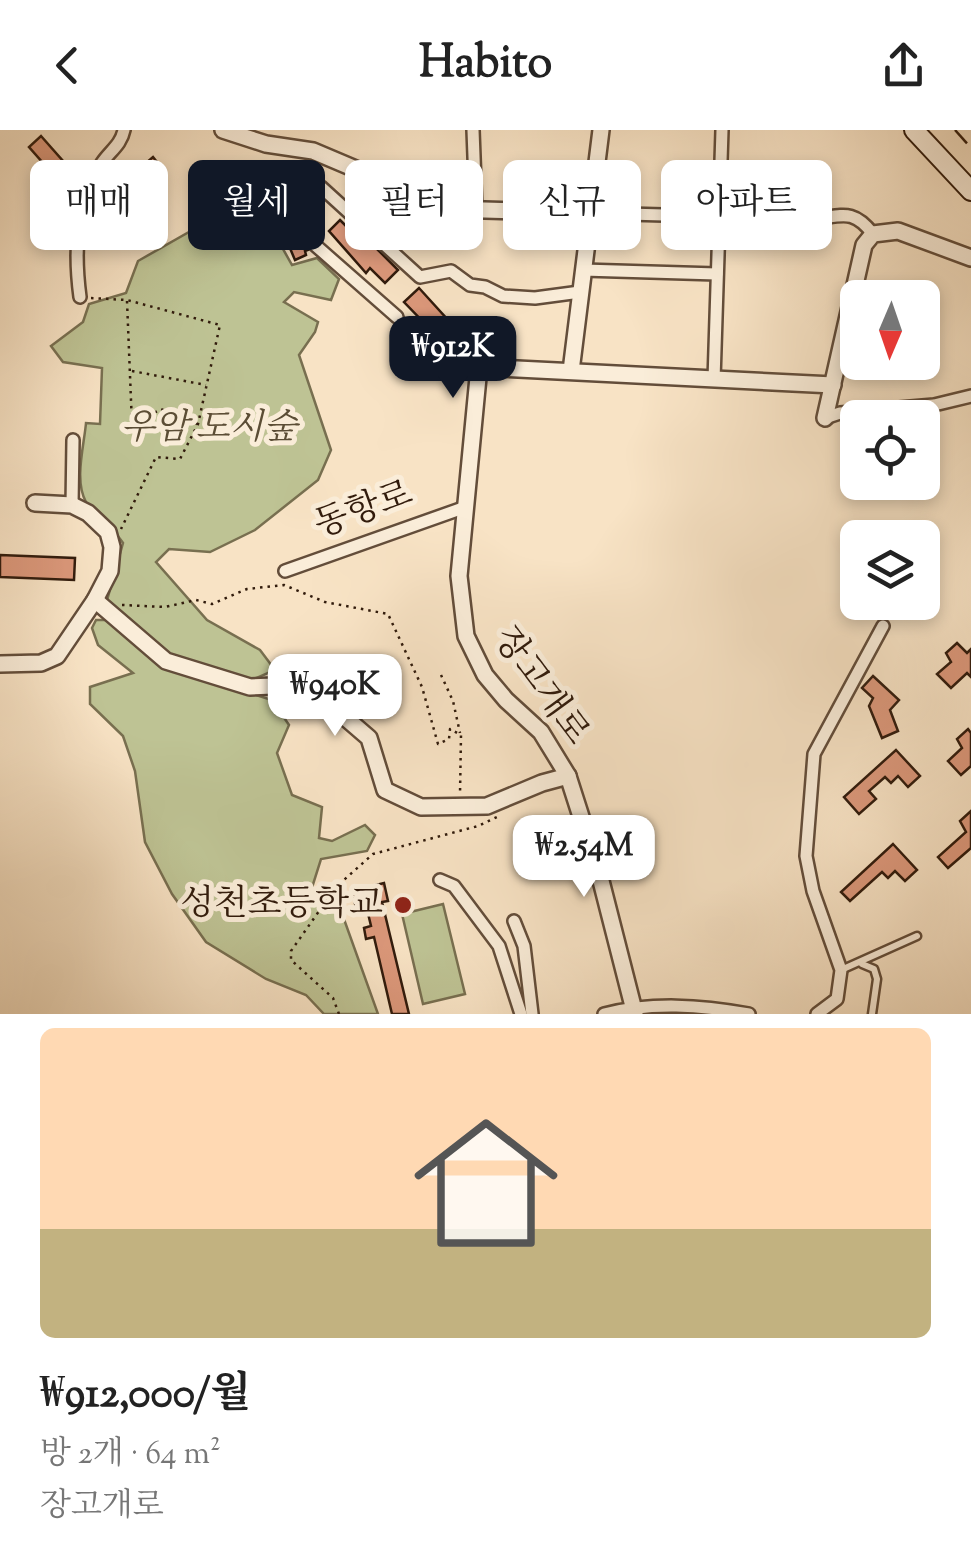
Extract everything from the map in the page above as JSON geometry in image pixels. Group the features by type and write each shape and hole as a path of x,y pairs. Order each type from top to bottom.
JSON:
{"main road":[{"path":"914,130 971,190"},
{"path":"930,130 971,174"}],"street":[{"path":"104,160 117,146 124,130"},
{"path":"223,130 266,144 313,152 345,165"},
{"path":"473,130 474,160"},
{"path":"598,160 601,130"},
{"path":"721,160 722,130"},
{"path":"397,317 316,245 298,208 306,187 322,188 416,275 425,278 451,271 475,287 485,287 502,296 535,298 580,292"},
{"path":"832,215 841,213 858,219 873,234"},
{"path":"825,418 864,245 873,234 898,231 971,258"},
{"path":"78,250 80,297"},
{"path":"572,371 586,250"},
{"path":"714,380 717,250"},
{"path":"583,270 716,274"},
{"name":"장고개로","path":"634,1010 600,872 568,776 541,732 485,675 466,636 459,576 480,367 832,385"},
{"path":"825,418 971,396"},
{"path":"72,505 73,440"},
{"path":"0,664 42,663 57,656 110,571 112,547 108,532 88,513 72,505 35,503"},
{"name":"동항로","path":"285,571 463,508"},
{"path":"96,598 166,661 250,687 300,685 369,738 385,790 421,807 486,806 568,776"},
{"path":"836,1014 841,970 812,891 806,856 814,754 883,626"},
{"path":"440,880 454,886 499,946 521,1014"},
{"path":"514,920 524,946 532,1014"},
{"path":"817,1014 837,998"},
{"path":"604,1014 708,1006 749,1014"}],"lane":[{"path":"841,970 917,936"},
{"path":"861,964 874,970 878,979 872,1014"}],"path":[{"path":"80,297 127,300 220,325 198,424 180,459 156,457 112,547"},
{"path":"127,300 132,426 161,408 198,424"},
{"path":"130,370 206,384"},
{"path":"96,598 118,605 165,608 196,600 212,604 247,588 284,585 325,602 388,614 422,687 438,744 448,739 450,729 460,735"},
{"path":"441,675 453,701 460,735 460,806"},
{"path":"340,1014 333,998 291,960 290,951 336,888 373,854 478,826 500,815 506,798"}],"green space":[{"name":"우암 도시숲","path":"188,233 188,250 284,250 292,265 317,258 339,279 331,300 294,292 284,302 318,322 299,355 331,450 318,480 255,530 210,552 169,549 156,562 207,620 260,650 275,670 250,681 167,654 106,604 123,543 86,502 80,474 86,423 100,424 102,368 63,362 51,346 83,322 89,304 126,293 138,261 157,250 168,250 168,244"},
{"path":"96,620 108,620 166,667 272,700 289,725 277,753 292,795 322,807 319,838 332,841 365,825 375,835 367,851 321,859 309,897 340,908 378,1014 324,1014 306,995 266,979 206,942 172,894 145,842 135,771 123,736 90,704 90,687 133,673 98,645 92,628"},
{"path":"443,904 465,994 423,1004 402,914"}],"building":[{"path":"41,136 62,160 40,160 29,147"},
{"path":"340,220 345,225 345,249 329,231"},
{"path":"291,250 308,250 306,255 295,260"},
{"path":"346,250 378,250 398,270 385,283 370,268 366,273"},
{"path":"419,288 448,320 434,333 404,302"},
{"path":"0,555 75,558 74,580 0,577"},
{"path":"957,643 967,653 971,649 971,677 967,673 951,688 937,674 951,662 946,653"},
{"path":"873,676 899,700 890,710 898,731 882,738 869,706 873,698 862,688"},
{"path":"968,729 971,766 961,775 948,761 962,748 957,739"},
{"path":"896,750 920,776 908,787 898,776 891,783 885,777 869,791 876,799 859,814 844,797"},
{"path":"971,811 971,848 948,868 938,857 966,832 960,821"},
{"path":"893,844 917,870 905,881 895,871 888,878 882,872 850,901 841,892"},
{"path":"384,883 388,901 382,902 409,1014 392,1014 374,937 366,939 364,928 371,926 366,905 356,908 352,891"}],"railway":[{"path":"955,130 971,148"}],"place":[{"name":"성천초등학교","path":"403,905"}]}
